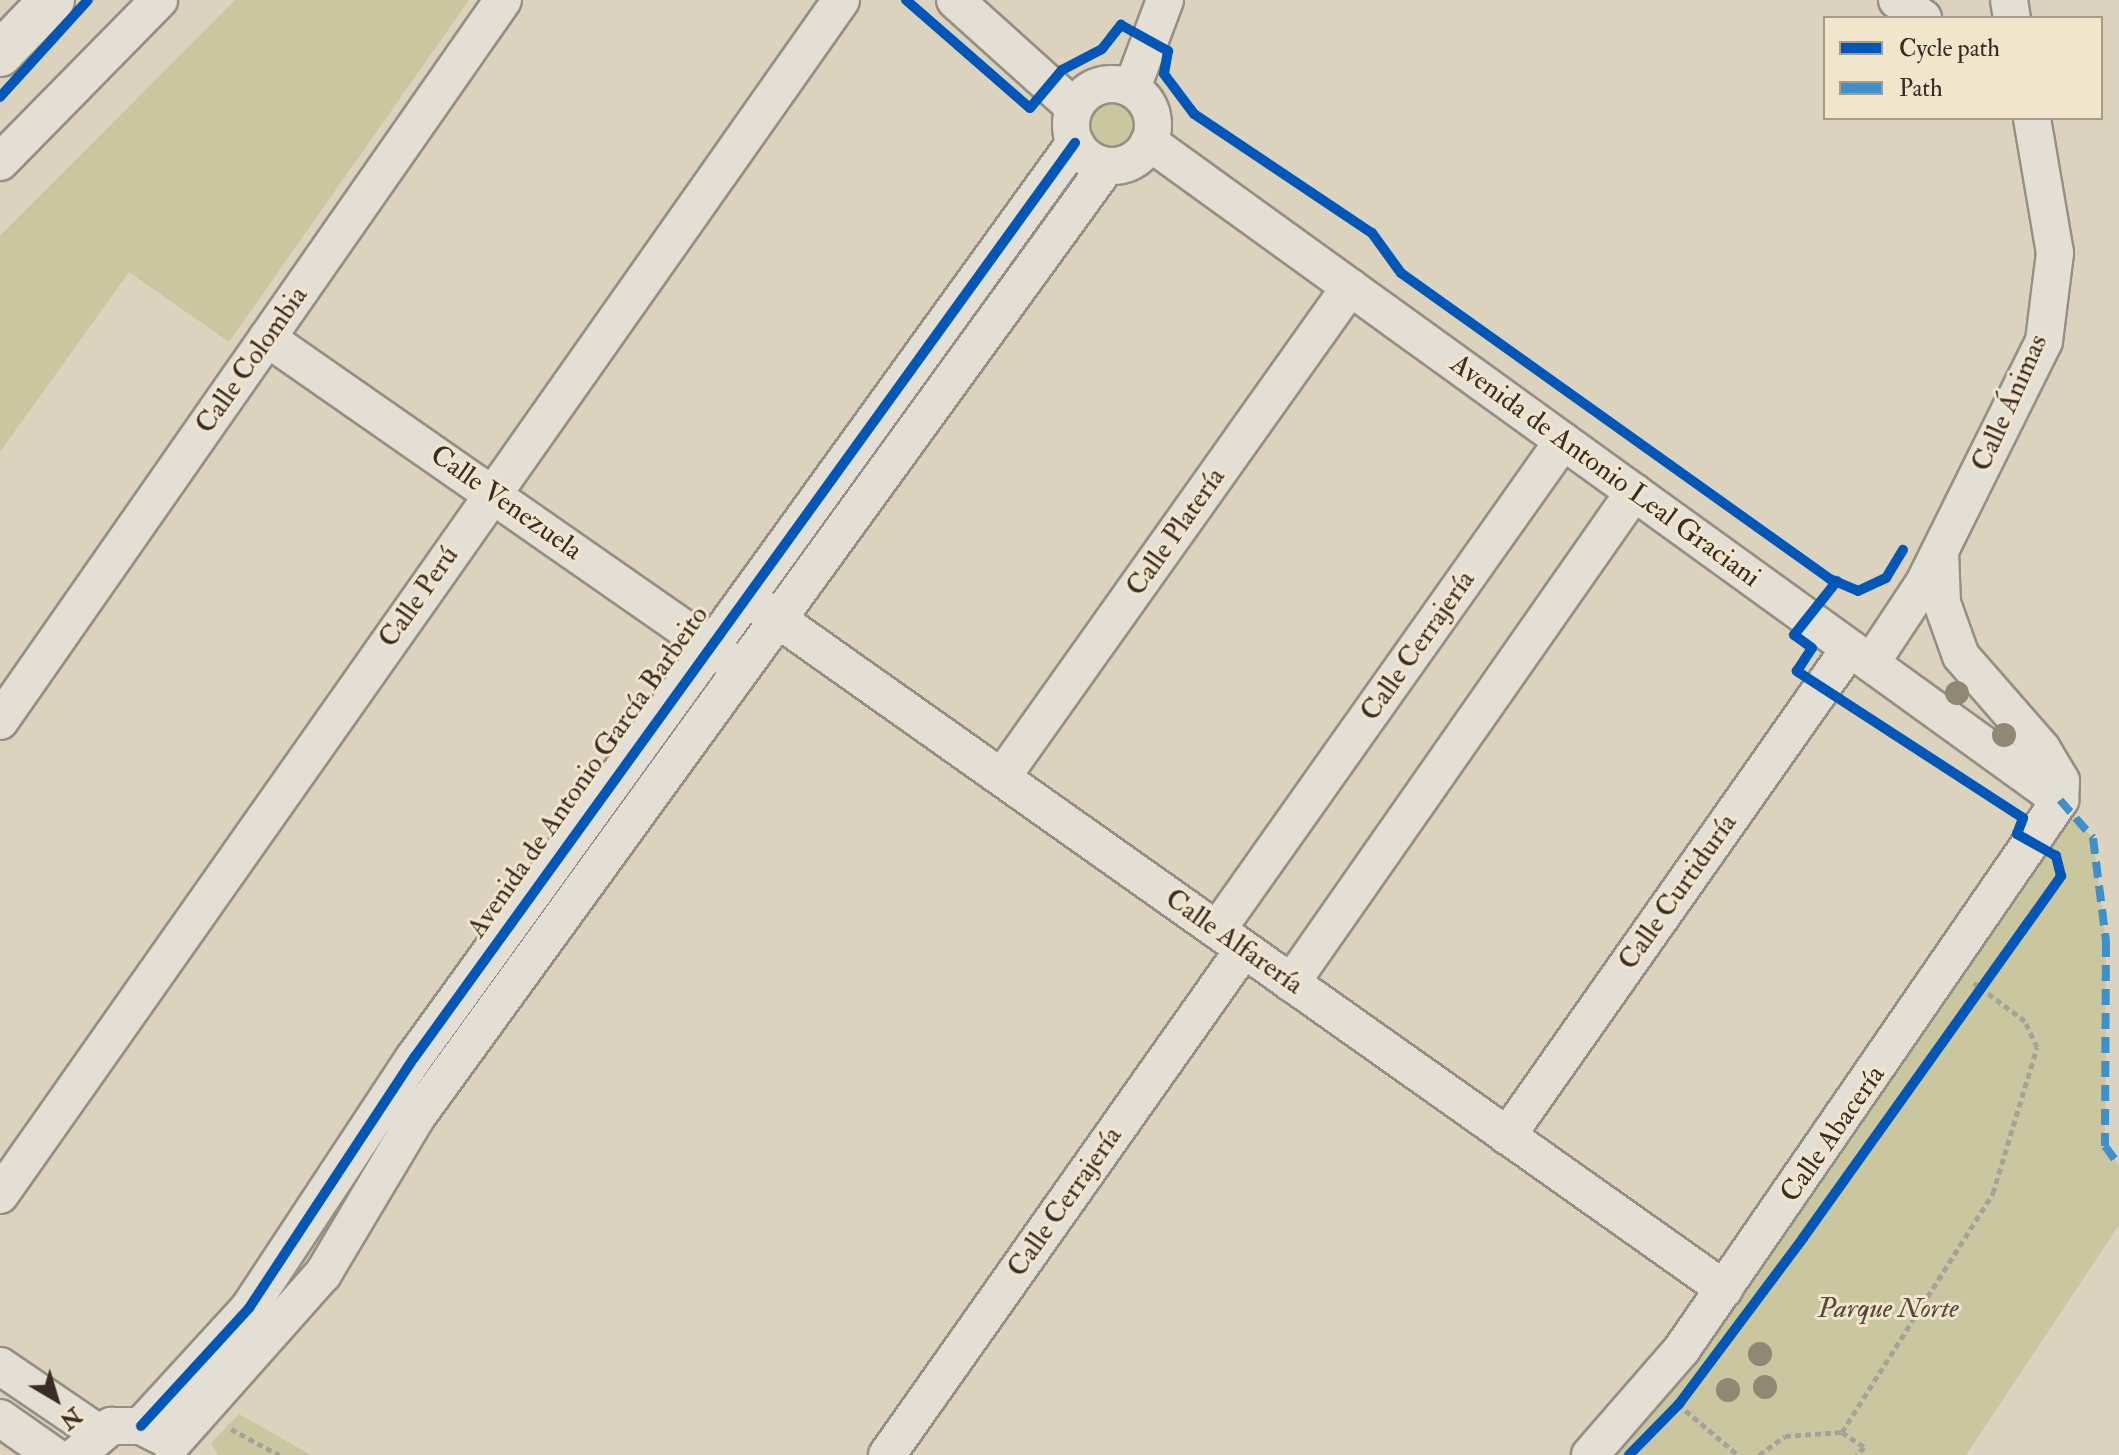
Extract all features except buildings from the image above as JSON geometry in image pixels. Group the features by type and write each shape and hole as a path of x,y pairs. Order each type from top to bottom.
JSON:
{"main road":[{"path":"0,19 18,0"},
{"path":"0,54 52,0"}],"street":[{"path":"0,162 159,0"},
{"name":"Calle Colombia","path":"0,721 503,0"},
{"name":"Calle Perú","path":"0,1195 841,0"},
{"path":"955,0 1074,107 1075,143 1106,167"},
{"path":"1132,88 1165,0"},
{"path":"1897,0 1920,16"},
{"path":"0,1366 87,1444 163,1442 202,1413 323,1274 416,1118 781,621 1106,167 1133,160 1149,142 1150,108 1132,88 1100,85 1074,107"},
{"name":"Calle Ánimas","path":"1861,656 1940,551 2044,341 2055,253 2032,120"},
{"name":"Avenida de Antonio Leal Graciani","path":"1149,142 2060,800"},
{"name":"Avenida de Antonio García Barbeito","path":"163,1442 414,1058 744,595 1075,143"},
{"name":"Calle Platería","path":"1002,777 1350,287"},
{"name":"Calle Venezuela","path":"267,338 744,670"},
{"name":"Calle Cerrajería","path":"887,1455 1563,441"},
{"path":"1291,983 1634,492"},
{"path":"1940,551 1942,603 1961,656 2042,749 2061,781 2060,800"},
{"name":"Calle Alfarería","path":"744,595 1724,1289"},
{"name":"Calle Curtiduría","path":"1507,1136 1861,656"},
{"path":"1912,693 1961,656"},
{"name":"Calle Abacería","path":"1590,1455 1667,1401 1724,1289 1951,965 2060,800"},
{"path":"0,1418 53,1455"}],"path":[{"path":"1842,1432 1993,1193 2037,1047 2025,1021 1951,965"},
{"path":"1975,1003 1993,978"},
{"path":"1667,1401 1689,1392"},
{"path":"1667,1401 1738,1455"},
{"path":"202,1413 279,1455"},
{"path":"1759,1455 1785,1436 1842,1432 1864,1447 1857,1455"}],"green space":[{"path":"235,0 469,0 229,342 129,272 0,452 0,236"},
{"path":"1112,90 1137,100 1147,125 1137,150 1112,160 1087,150 1077,125 1087,100"},
{"name":"Parque Norte","path":"2060,800 2093,838 2106,941 2105,1146 2119,1165 2119,1225 1966,1455 1590,1455"},
{"path":"239,1414 311,1455 218,1455 211,1443"}],"marked path":[{"path":"2060,800 2093,838 2106,941 2105,1146 2119,1165"}],"cycle path":[{"path":"0,97 88,0"},
{"path":"906,0 1030,108 1062,70 1102,49 1121,25 1168,51 1164,74 1194,114 1372,233 1401,273 1830,579 1858,591 1886,578 1903,550"},
{"path":"141,1426 249,1308 414,1058 1075,143"},
{"path":"1629,1455 1679,1404 1803,1238 2061,876 2056,856 2017,834 2023,818 1797,671 1812,648 1794,635 1837,581"}]}
